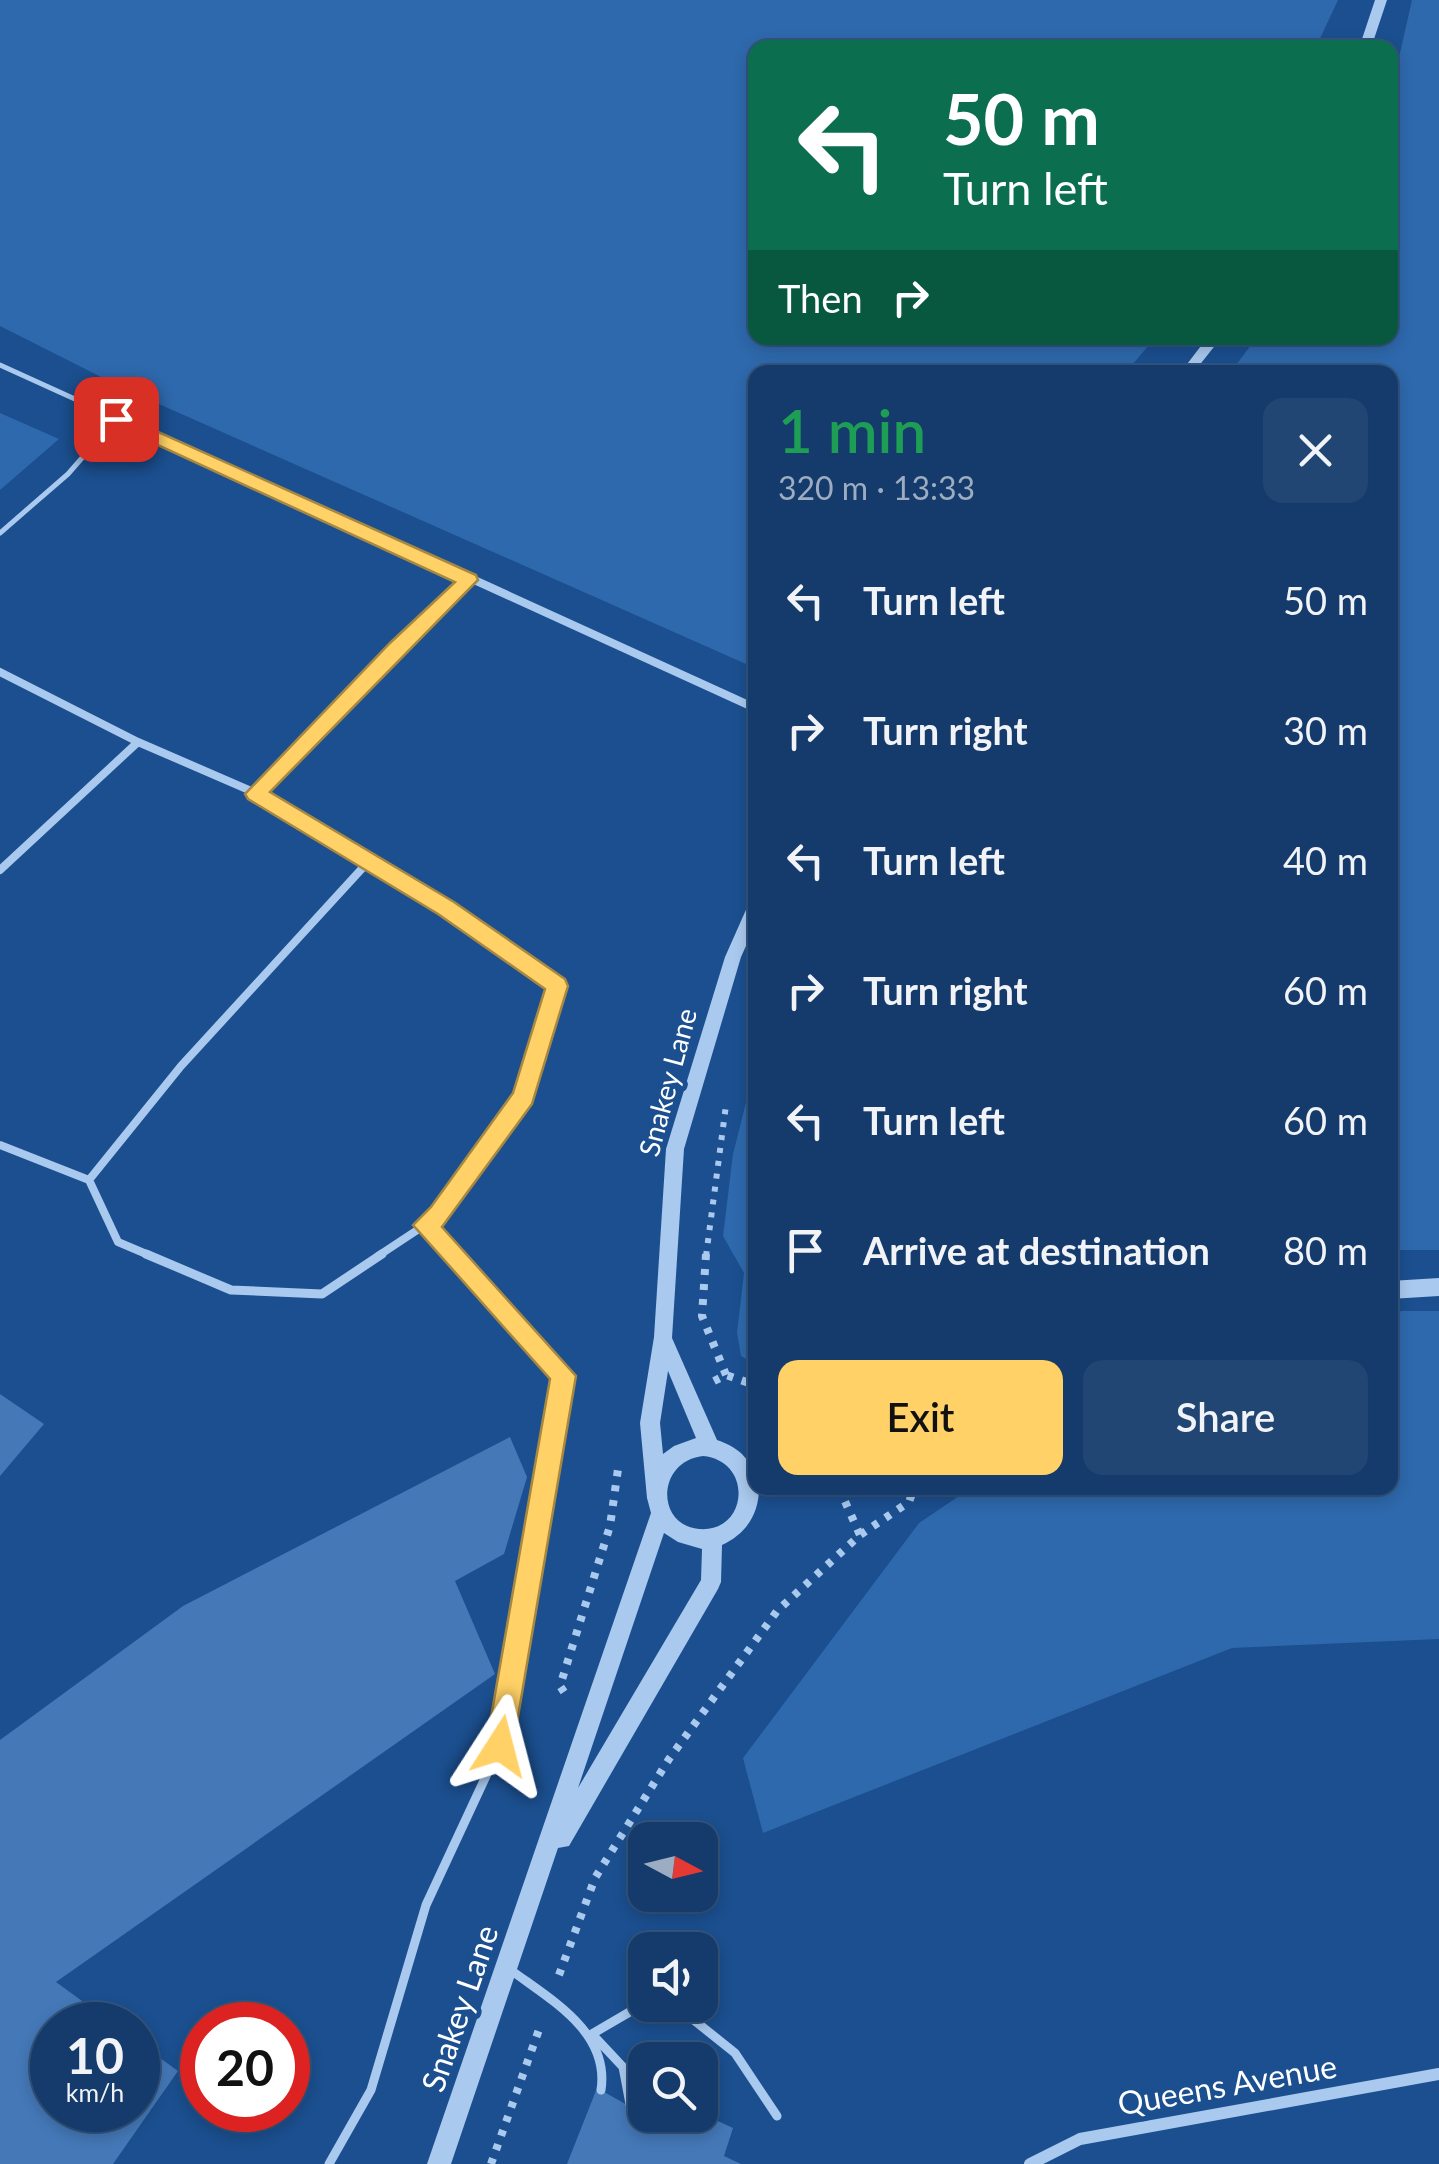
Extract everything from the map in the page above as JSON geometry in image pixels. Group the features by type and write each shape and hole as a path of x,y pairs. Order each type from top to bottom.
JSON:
{"street":[{"path":"1368,40 1381,0"},
{"path":"1193,365 1208,345"},
{"name":"Snakey Lane","path":"657,1483 650,1423 663,1338 675,1148 733,957 748,924"},
{"path":"1398,1289 1439,1286"},
{"name":"Snakey Lane","path":"663,1338 710,1447"},
{"path":"747,1461 710,1447 677,1455 657,1483 661,1514 685,1535 712,1538 736,1526 747,1509 750,1495"},
{"name":"Snakey Lane","path":"439,2164 661,1514"},
{"name":"Snakey Lane","path":"540,1873 711,1582 712,1538"},
{"name":"Queens Avenue","path":"1030,2164 1080,2139 1439,2074"}],"lane":[{"path":"0,364 748,705"},
{"path":"0,533 68,474 116,419"},
{"path":"256,794 396,648 469,580"},
{"path":"0,672 138,742 256,794 446,908 557,986 524,1097 440,1215 322,1294 231,1290 118,1242 89,1180 0,1145"},
{"path":"0,870 138,742"},
{"path":"89,1180 181,1066 368,861"},
{"path":"329,2164 371,2090 426,1905 500,1746 564,1376 425,1225"},
{"path":"508,1968 592,2034 623,2067 628,2093"},
{"path":"592,2034 628,2013"},
{"path":"695,2022 734,2053 777,2116"},
{"path":"592,2034 604,2081 601,2090"}],"path":[{"path":"726,1375 702,1316 708,1220 730,1088"},
{"path":"708,1385 726,1375 748,1382"},
{"path":"560,1686 610,1526 620,1454"},
{"path":"842,1495 860,1536"},
{"path":"492,2164 595,1878 668,1759 777,1611 860,1536 909,1502 912,1495"}],"shaded area":[{"path":"0,0 1338,0 1319,40 748,40 748,345 1149,345 1132,365 748,365 748,665 125,389 0,326"},
{"path":"1412,0 1439,0 1439,1250 1398,1250 1398,365 1236,365 1251,345 1398,345 1398,62"},
{"path":"0,413 59,439 0,490"},
{"path":"748,1095 748,1360 741,1356 737,1333 744,1273 723,1236 733,1154"},
{"path":"1439,1311 1439,1639 1232,1648 763,1833 743,1758 919,1523 961,1495 1398,1495 1398,1312"}],"building":[{"path":"0,1394 44,1424 0,1476"},
{"path":"510,1437 527,1477 504,1554 455,1581 495,1674 56,1982 83,2002 30,2002 30,2132 135,2132 113,2164 0,2164 0,1740 183,1606"},
{"path":"160,2058 178,2071 160,2097"},
{"path":"597,2088 628,2105 628,2132 718,2132 718,2121 733,2128 724,2156 741,2164 567,2164"}],"route":[{"path":"116,419 469,580 396,648 256,794 446,908 557,986 524,1097 440,1215 425,1225 564,1376 500,1746"}]}
